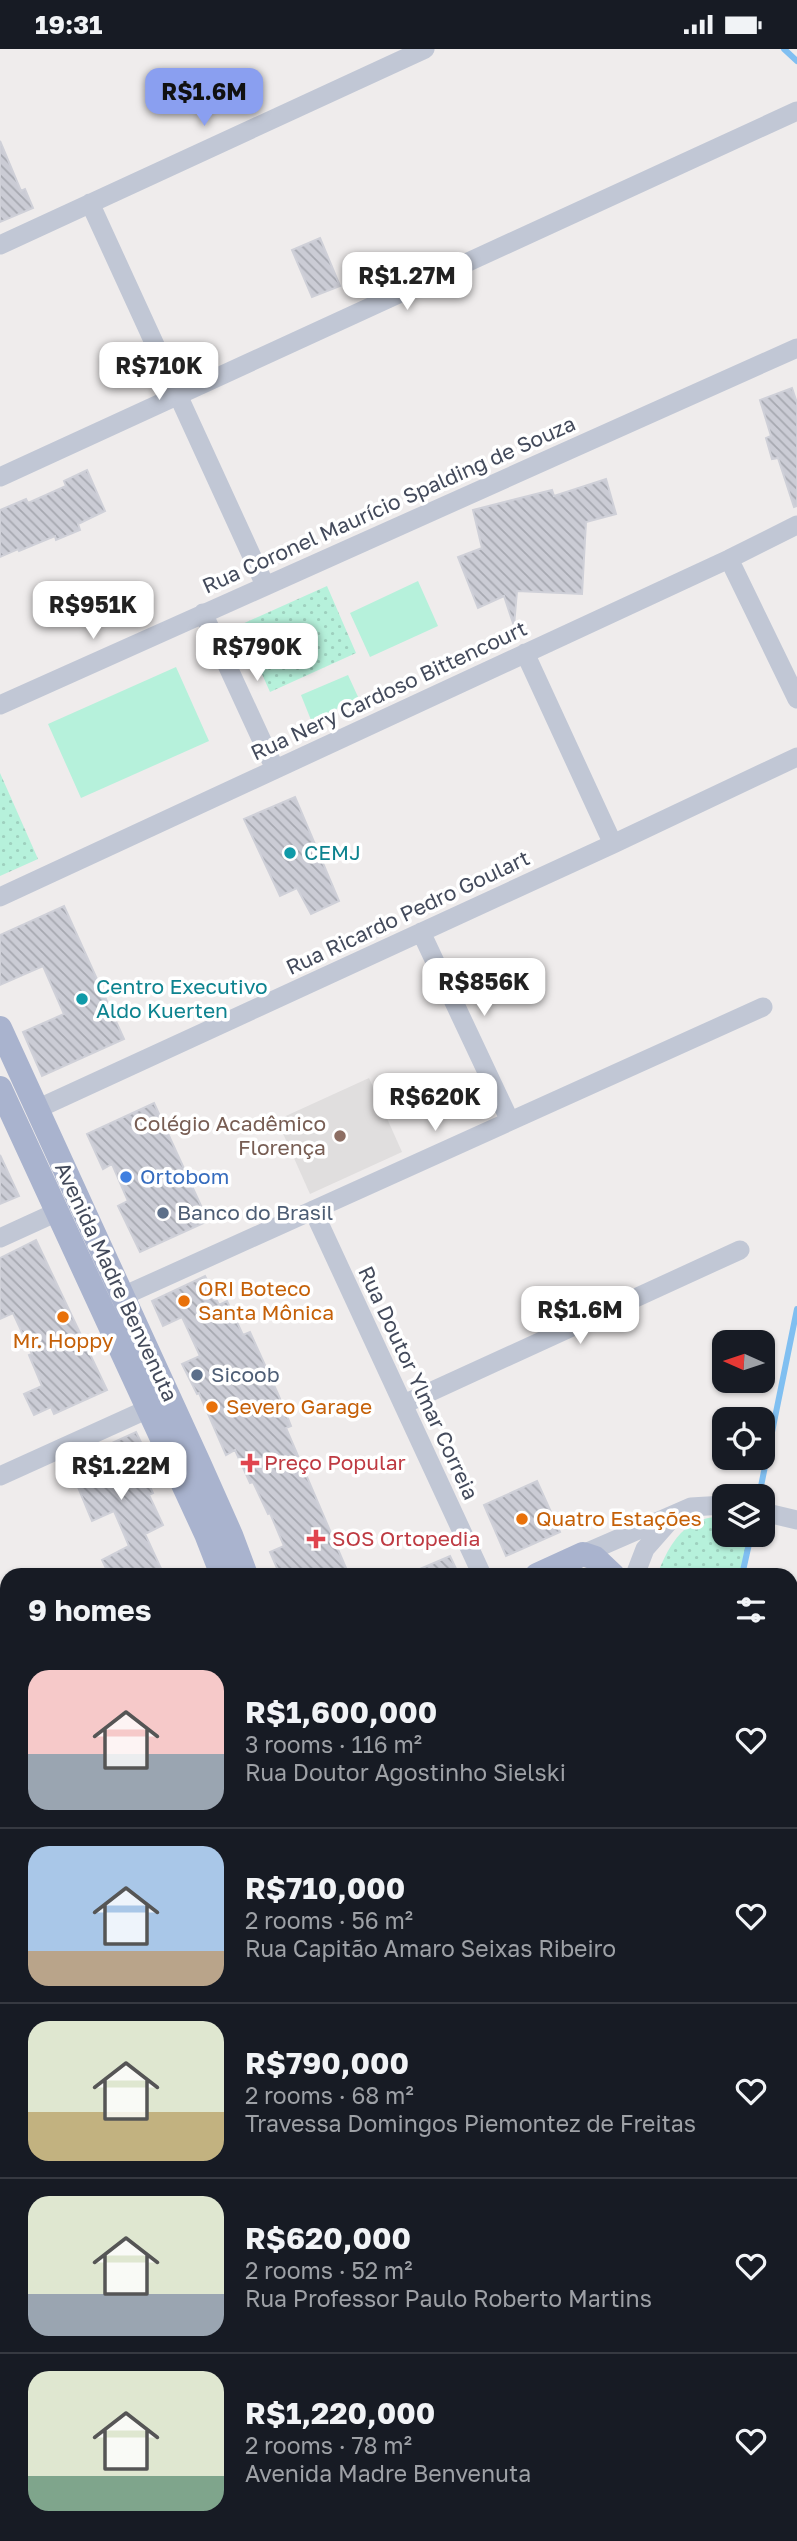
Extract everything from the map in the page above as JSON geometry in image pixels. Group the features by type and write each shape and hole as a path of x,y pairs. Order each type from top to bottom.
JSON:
{"main road":[{"name":"Avenida Madre Benvenuta","path":"0,1028 231,1535 243,1568"},
{"name":"Avenida Madre Benvenuta","path":"0,1088 219,1568"},
{"path":"552,1568 583,1554 595,1558 606,1568"}],"street":[{"path":"0,244 425,49"},
{"path":"0,477 797,111"},
{"path":"90,203 265,585"},
{"name":"Rua Coronel Maurício Spalding de Souza","path":"0,705 797,348"},
{"name":"Rua Nery Cardoso Bittencourt","path":"0,897 797,525"},
{"path":"729,559 797,699"},
{"path":"203,613 275,769"},
{"path":"525,653 613,844"},
{"name":"Rua Ricardo Pedro Goulart","path":"37,1109 797,757"},
{"path":"421,932 510,1121"},
{"path":"122,1296 763,1007"},
{"name":"Rua Doutor Ylmar Correia","path":"313,1210 479,1568"},
{"path":"0,1238 57,1212"},
{"path":"404,1404 740,1250"},
{"path":"0,1476 148,1409"},
{"path":"583,1554 677,1512 712,1505"},
{"path":"638,1568 645,1549 677,1512"},
{"path":"775,1514 797,1520"}],"shaded area":[{"name":"Colégio Acadêmico Florença","path":"369,1078 402,1152 310,1194 277,1120"}],"green space":[{"path":"418,581 438,626 370,657 350,613"},
{"path":"327,586 356,653 270,692 240,625"},
{"path":"176,667 209,741 81,798 48,724"},
{"path":"348,675 359,699 311,720 301,695"},
{"path":"0,773 38,859 0,876"},
{"path":"712,1518 712,1547 748,1547 744,1568 660,1568 681,1533 699,1521"}],"building":[{"path":"0,141 21,191 25,189 33,208 0,222"},
{"path":"320,238 340,286 312,297 292,250"},
{"path":"792,388 797,403 797,506 794,507 778,458 772,459 766,438 771,436 760,400"},
{"path":"87,470 105,511 78,524 80,530 56,540 55,536 0,557 0,510 26,499 28,503 66,486 64,481"},
{"path":"606,479 616,514 586,522 582,594 517,591 514,626 504,596 478,608 458,557 482,548 473,510 552,490 554,496"},
{"name":"CEMJ","path":"295,797 339,901 311,914 297,888 280,896 244,819"},
{"name":"Centro Executivo Aldo Kuerten","path":"64,906 124,1039 42,1076 23,1032 64,1014 43,966 0,985 0,935"},
{"path":"154,1103 208,1221 140,1252 118,1206 128,1201 112,1164 103,1169 87,1134"},
{"path":"0,1155 19,1196 0,1204"},
{"path":"36,1240 107,1390 54,1414 51,1407 34,1415 24,1394 42,1386 29,1355 32,1354 13,1313 0,1319 0,1258"},
{"path":"205,1276 219,1305 227,1301 243,1335 250,1332 291,1426 286,1428 346,1568 277,1568 270,1552 284,1546 270,1513 268,1514 253,1482 250,1483 235,1450 226,1455 199,1393 197,1394 182,1364 200,1356 182,1317 163,1326 152,1301"},
{"path":"136,1432 149,1459 139,1464 153,1493 149,1495 163,1525 145,1534 161,1568 106,1568 102,1560 129,1546 114,1511 92,1521 68,1463"},
{"name":"Quatro Estações","path":"537,1481 560,1532 506,1556 484,1505"},
{"path":"450,1556 456,1568 422,1568"}],"waterway":[{"path":"784,49 797,61"},
{"path":"761,1484 797,1309"},
{"path":"744,1568 748,1547"}],"place":[{"name":"CEMJ","path":"290,853"},
{"name":"Centro Executivo Aldo Kuerten","path":"82,999"},
{"name":"Colégio Acadêmico Florença","path":"340,1136"},
{"name":"Ortobom","path":"126,1177"},
{"name":"Banco do Brasil","path":"163,1213"},
{"name":"ORI Boteco Santa Mônica","path":"184,1301"},
{"name":"Mr. Hoppy","path":"63,1317"},
{"name":"Sicoob","path":"197,1375"},
{"name":"Severo Garage","path":"212,1407"},
{"name":"Preço Popular","path":"250,1463"},
{"name":"Quatro Estações","path":"522,1519"},
{"name":"SOS Ortopedia","path":"316,1539"}]}
